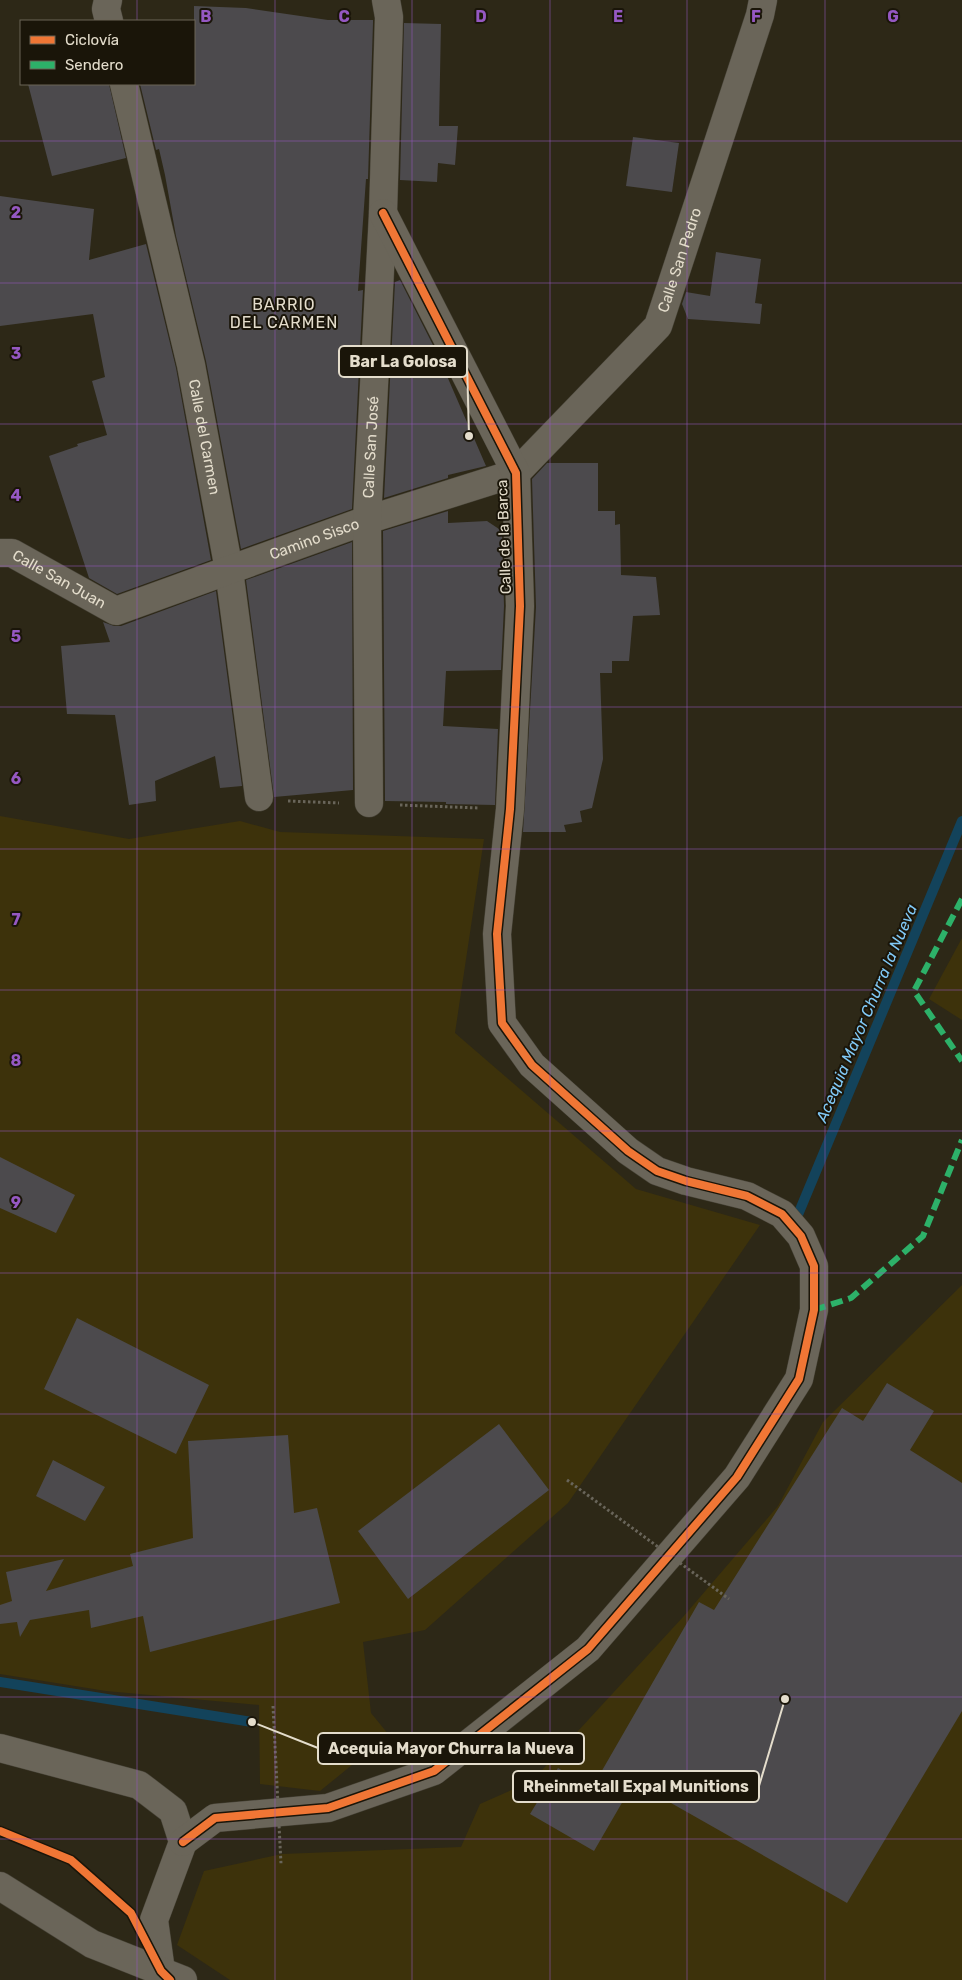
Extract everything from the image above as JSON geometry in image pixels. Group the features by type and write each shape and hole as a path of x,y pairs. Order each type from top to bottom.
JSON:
{"street":[{"path":"108,0 106,9 109,20"},
{"name":"Calle San José","path":"369,804 367,520 383,213 389,17 386,0"},
{"name":"Calle San Pedro","path":"516,473 658,326 760,15 763,0"},
{"name":"Calle del Carmen","path":"124,85 191,365 229,570 259,797"},
{"name":"Calle de la Barca","path":"183,1842 215,1818 328,1808 434,1771 588,1649 737,1477 799,1379 814,1310 814,1266 801,1236 782,1214 747,1196 686,1181 657,1170 628,1151 532,1065 502,1023 497,934 510,809 520,606 516,473 383,213"},
{"name":"Camino Sisco","path":"116,611 367,520 516,473"},
{"name":"Calle San Juan","path":"0,553 12,553 116,611"},
{"path":"0,1748 139,1785 173,1811 183,1842 154,1920 172,1975"},
{"path":"0,1886 92,1944 172,1975"}],"path":[{"path":"259,797 276,801 510,809"},
{"path":"568,1480 729,1599"},
{"path":"272,1706 281,1864"}],"shaded area":[{"path":"0,816 129,839 240,821 280,832 484,839 455,1033 636,1189 760,1225 568,1503 425,1630 363,1642 371,1713 389,1735 320,1791 260,1784 259,1705 106,1691 0,1674"},
{"path":"962,938 962,1020 929,999"},
{"path":"962,1285 962,1980 230,1980 177,1945 204,1871 282,1854 461,1847 480,1804 532,1781 683,1617 778,1506 823,1422"}],"building":[{"path":"194,6 246,8 328,20 373,20 368,179 366,179 358,291 363,290 352,509 241,549 206,361 176,236 159,149 156,150 140,85 195,85"},
{"path":"404,23 441,24 439,126 458,126 455,165 438,163 437,182 400,180"},
{"path":"28,85 109,85 126,158 52,176"},
{"path":"633,137 679,143 672,192 626,186"},
{"path":"0,196 94,209 89,260 146,244 176,368 211,560 117,594 89,578 49,456 78,446 77,444 107,435 92,381 105,377 93,314 0,326"},
{"path":"716,252 761,259 755,303 762,304 760,324 688,319 682,304 686,292 710,296"},
{"path":"400,280 437,353 486,466 448,475 448,478 384,498 395,282"},
{"path":"547,463 598,463 598,511 615,511 615,525 620,524 621,575 656,577 660,615 633,616 629,661 612,661 612,673 600,673 603,759 592,808 580,811 582,822 564,825 566,832 523,832 536,607 532,479"},
{"path":"448,511 448,523 487,521 502,531 504,606 501,670 446,671 443,726 498,729 495,805 385,801 383,531"},
{"path":"352,542 353,790 274,797 246,580"},
{"path":"216,591 242,786 220,788 215,756 155,781 156,801 129,805 115,715 67,714 61,646 110,642 103,622 114,626 121,626"},
{"path":"0,1157 75,1195 56,1233 0,1208"},
{"path":"77,1318 209,1385 176,1454 44,1389"},
{"path":"887,1383 934,1411 910,1450 962,1483 962,1711 847,1903 634,1782 594,1851 530,1814 558,1768 592,1788 699,1602 714,1610 842,1408 863,1421"},
{"path":"499,1424 549,1490 408,1599 358,1531"},
{"path":"288,1435 294,1513 317,1508 340,1603 150,1652 143,1616 91,1628 89,1610 30,1620 20,1637 17,1622 0,1624 0,1605 12,1601 6,1572 64,1559 46,1591 133,1566 130,1554 193,1538 188,1441"},
{"path":"53,1460 105,1487 85,1521 36,1496"}],"waterway":[{"name":"Acequia Mayor Churra la Nueva","path":"797,1217 962,821"},
{"name":"Acequia Mayor Churra la Nueva","path":"0,1682 252,1722"}],"marked path":[{"path":"962,899 914,991 962,1061"},
{"path":"814,1310 851,1298 923,1236 962,1140"}],"cycle path":[{"path":"183,1842 215,1818 328,1808 434,1771 588,1649 737,1477 799,1379 814,1310 814,1266 801,1236 782,1214 747,1196 686,1181 657,1171 628,1151 532,1065 502,1023 497,934 510,809 520,606 516,473 383,213"},
{"path":"0,1831 71,1860 131,1913 161,1971 170,1980"}],"place":[{"name":"Bar La Golosa","path":"469,436"},
{"name":"Rheinmetall Expal Munitions","path":"785,1699"},
{"name":"Acequia Mayor Churra la Nueva","path":"252,1722"}],"district":[{"name":"BARRIO DEL CARMEN","path":"284,313"}]}
